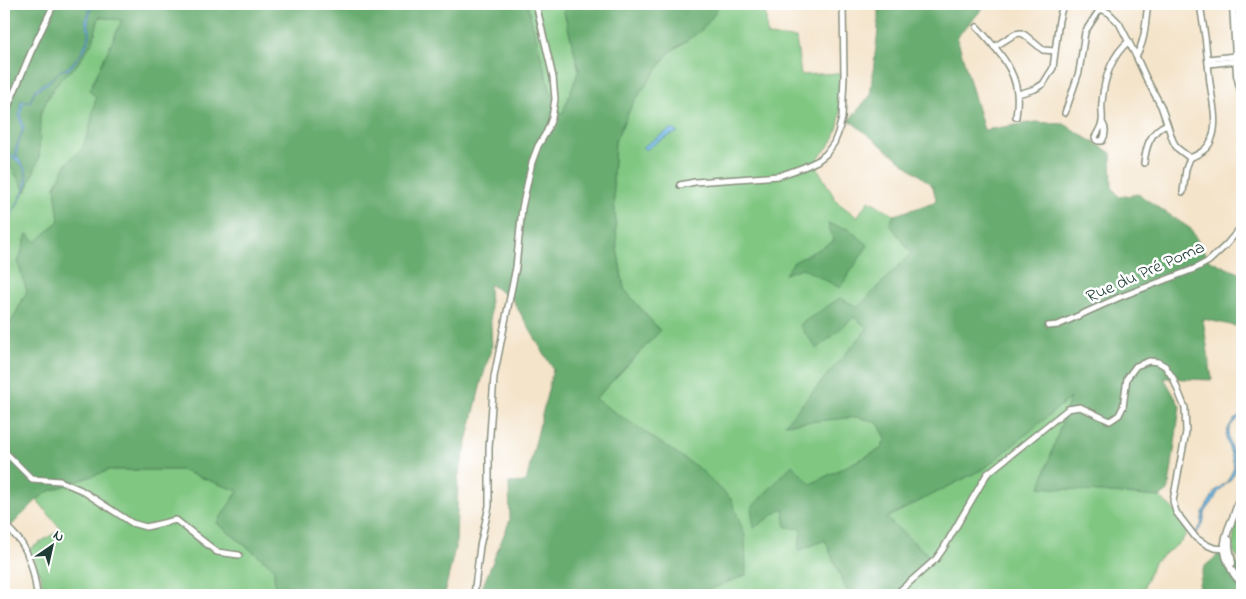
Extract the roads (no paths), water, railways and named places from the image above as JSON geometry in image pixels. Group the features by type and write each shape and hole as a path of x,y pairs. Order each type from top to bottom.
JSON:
{"street":[{"path":"4,124 5,114 54,4"},
{"path":"474,595 480,546 489,506 489,448 494,377 516,267 522,208 538,146 552,118 554,99 553,77 536,4"},
{"path":"680,185 695,182 779,176 804,167 826,154 834,143 842,118 844,4"},
{"path":"1018,94 1036,89 1043,84 1053,68 1063,4"},
{"path":"1091,4 1109,13 1119,23 1158,100 1173,141 1177,148 1190,158"},
{"path":"1136,56 1144,37 1148,4"},
{"path":"1190,158 1196,156 1210,144 1214,129 1209,61 1200,4"},
{"path":"1233,4 1237,75 1242,95"},
{"path":"1065,113 1079,72 1085,32 1100,9"},
{"path":"977,27 1008,64 1016,83 1018,94 1016,117"},
{"path":"994,47 1020,33 1043,50 1055,51"},
{"path":"1234,38 1242,37"},
{"path":"1102,122 1104,85 1109,70 1119,52 1129,41"},
{"path":"1209,61 1236,58"},
{"path":"1144,163 1148,143 1155,133 1167,124"},
{"path":"1183,192 1190,158"},
{"name":"Rue du Pré Poma","path":"1048,326 1058,325 1120,297 1209,261 1226,246 1242,226"},
{"path":"895,595 936,559 987,474 1068,409 1080,407 1110,421 1119,415 1123,407 1127,378 1136,366 1148,361 1158,362 1164,366 1173,378 1184,408 1186,432 1173,500 1176,512 1196,538 1207,546 1227,548"},
{"path":"4,451 32,480 60,481 81,490 132,523 146,527 176,520 217,552 239,555"},
{"path":"1214,548 1223,544 1225,540 1242,490"},
{"path":"1231,522 1227,548 1228,561 1242,586"},
{"path":"4,523 21,542 29,560 37,595"},
{"path":"1225,540 1228,556 1238,579"}],"water":[{"path":"89,4 92,4 88,22 90,37 85,49 68,70 62,70 69,67 81,53 88,38 85,22 89,12"},
{"path":"62,70 48,83 35,91 30,103 23,103 21,114 24,129 17,153 18,158 26,169 28,183 13,212 23,192 26,175 23,167 4,150 16,158 15,150 22,131 19,114 21,101 30,101 35,89"},
{"path":"671,129 678,132 657,142 646,150 642,147"},
{"path":"13,212 4,237 5,228 9,220"},
{"path":"1242,412 1242,416 1230,428 1229,434 1236,466 1234,475 1219,492 1205,513 1203,524 1196,534 1201,525 1203,512 1216,490 1227,482 1234,467 1226,438 1227,430"}]}
